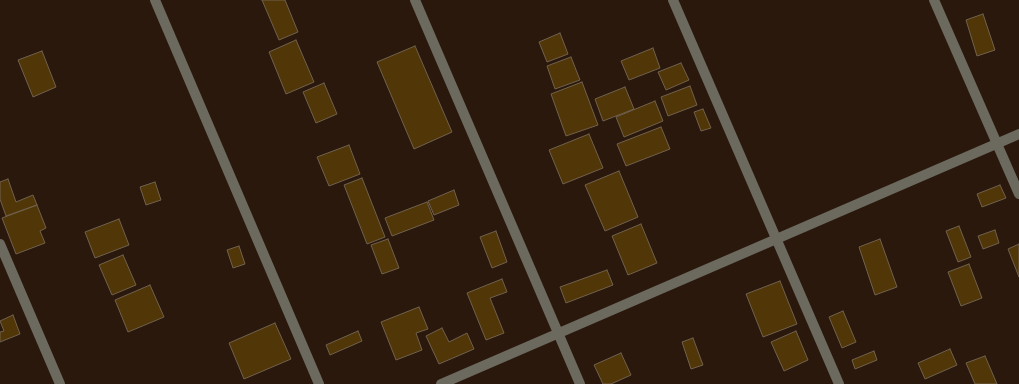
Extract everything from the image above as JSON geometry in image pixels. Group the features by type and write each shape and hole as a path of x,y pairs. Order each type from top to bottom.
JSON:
{"street":[{"path":"155,0 320,384"},
{"path":"415,0 580,384"},
{"path":"673,0 839,384"},
{"path":"934,0 1019,194"},
{"path":"441,384 1019,134"},
{"path":"0,244 60,384"}],"building":[{"path":"262,0 285,0 298,32 279,40"},
{"path":"983,14 995,50 977,56 966,20"},
{"path":"560,33 568,54 547,62 539,42"},
{"path":"296,40 314,82 286,94 269,52"},
{"path":"415,46 452,132 414,149 377,62"},
{"path":"653,48 660,68 629,80 621,61"},
{"path":"42,51 56,87 33,97 18,60"},
{"path":"571,57 580,80 555,89 547,66"},
{"path":"681,63 689,80 666,90 658,72"},
{"path":"582,82 598,125 566,136 551,94"},
{"path":"324,83 337,114 316,123 303,92"},
{"path":"690,86 697,105 668,116 661,97"},
{"path":"625,87 634,109 603,121 595,99"},
{"path":"655,101 663,121 624,137 616,117"},
{"path":"703,109 711,128 701,131 694,112"},
{"path":"661,127 670,149 626,166 617,144"},
{"path":"589,134 603,168 563,184 549,150"},
{"path":"349,145 360,174 329,186 317,157"},
{"path":"619,171 638,217 605,231 585,185"},
{"path":"362,178 385,237 367,244 344,185"},
{"path":"8,179 16,202 33,195 37,205 6,216 0,199 0,182"},
{"path":"155,182 161,200 146,205 140,187"},
{"path":"1000,185 1006,198 982,207 977,194"},
{"path":"454,190 459,205 434,215 428,201"},
{"path":"427,202 434,220 392,236 385,218"},
{"path":"37,205 46,228 40,231 45,243 16,254 2,218"},
{"path":"119,219 129,245 95,258 85,232"},
{"path":"641,224 657,263 628,275 612,236"},
{"path":"959,226 971,257 958,262 946,231"},
{"path":"995,230 999,243 983,249 978,236"},
{"path":"496,231 507,262 492,268 480,237"},
{"path":"388,239 399,268 382,274 371,245"},
{"path":"880,239 897,287 875,295 859,247"},
{"path":"1019,244 1019,277 1008,249"},
{"path":"239,246 245,264 233,268 227,250"},
{"path":"123,255 136,285 112,295 99,265"},
{"path":"969,264 982,298 961,306 948,272"},
{"path":"607,270 613,285 566,303 560,287"},
{"path":"502,279 507,292 490,298 504,333 486,340 467,293"},
{"path":"780,281 797,324 763,337 746,294"},
{"path":"150,285 164,317 128,332 115,300"},
{"path":"419,307 428,329 416,333 422,350 396,360 381,322"},
{"path":"843,311 856,342 842,348 829,317"},
{"path":"13,315 20,334 0,342 0,332 4,331 0,321"},
{"path":"275,323 291,359 244,379 229,343"},
{"path":"442,328 449,342 467,333 474,349 439,364 426,336"},
{"path":"358,331 362,341 330,355 326,345"},
{"path":"796,331 808,360 784,371 771,342"},
{"path":"693,338 703,365 691,369 682,342"},
{"path":"950,349 957,365 925,379 918,363"},
{"path":"874,351 877,360 855,369 852,360"},
{"path":"621,353 631,375 611,384 603,384 594,365"},
{"path":"985,356 997,384 975,384 966,363"}]}
